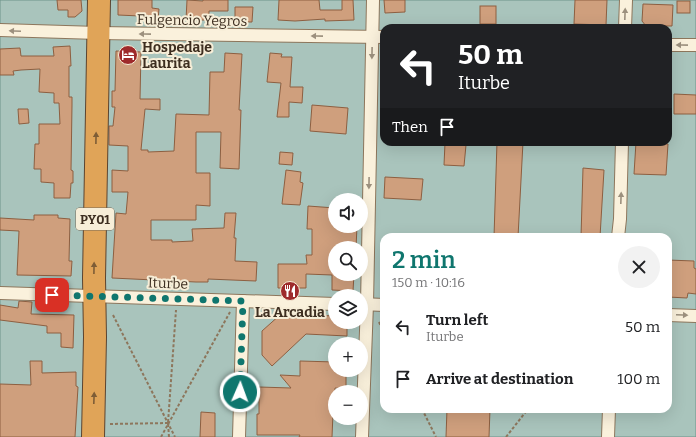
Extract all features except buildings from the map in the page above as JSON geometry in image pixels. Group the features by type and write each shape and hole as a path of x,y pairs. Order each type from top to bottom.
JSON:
{"highway":[{"name":"PY01","path":"99,0 94,270 99,430"}],"street":[{"path":"365,289 378,37 373,0"},
{"path":"625,24 626,0"},
{"name":"Fulgencio Yegros","path":"0,30 98,34 378,37"},
{"path":"672,45 696,45"},
{"path":"618,233 622,146"},
{"name":"Iturbe","path":"0,293 328,304"},
{"path":"239,437 243,301"},
{"path":"368,304 380,305"},
{"path":"672,314 696,316"},
{"path":"362,437 364,329"},
{"path":"608,413 608,437"}],"path":[{"path":"169,437 168,422 176,309"},
{"path":"161,437 231,311"},
{"path":"113,315 175,437"},
{"path":"377,317 380,323"},
{"path":"424,413 436,437"},
{"path":"506,437 525,413"},
{"path":"99,430 168,422"}],"water":[{"path":"0,0 696,0 696,437 0,437"}],"place":[{"name":"Hospedaje Laurita","path":"128,55"},
{"name":"La Arcadia","path":"290,291"}],"route":[{"path":"52,295 243,301 240,392"}]}
